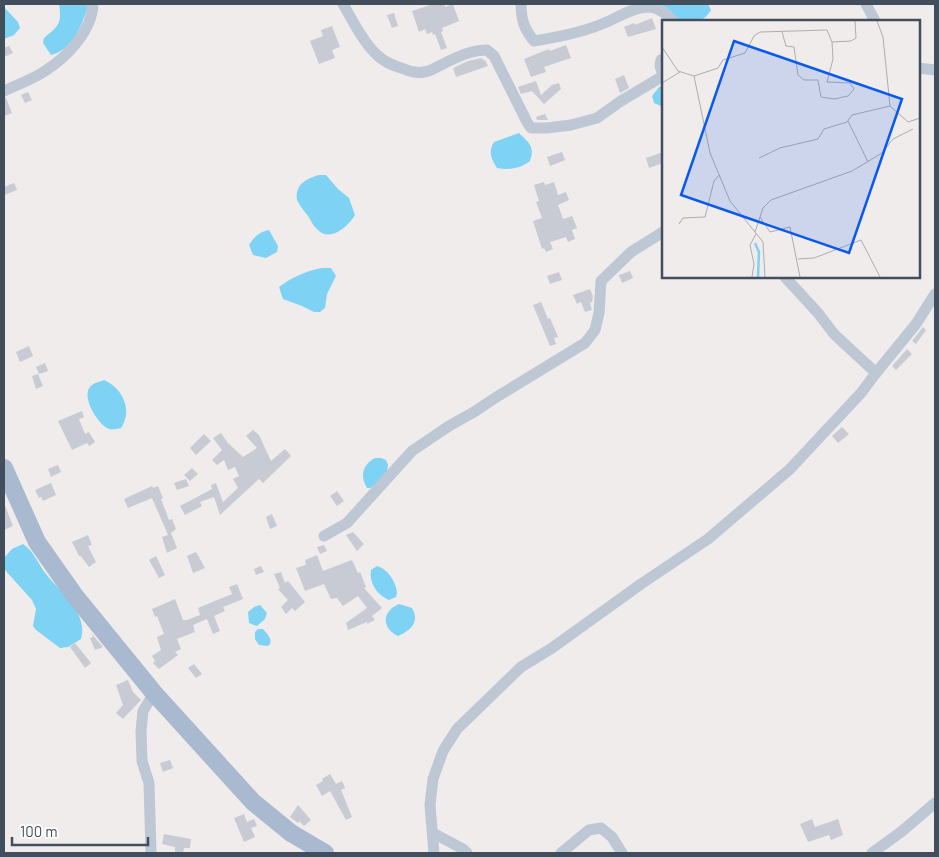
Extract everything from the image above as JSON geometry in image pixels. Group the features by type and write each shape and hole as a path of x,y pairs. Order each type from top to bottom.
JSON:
{"main road":[{"path":"4,468 37,542 74,596 154,693 254,802 290,832 325,853"}],"street":[{"path":"4,92 45,71 65,55 88,26 93,4"},
{"path":"343,4 377,56 392,66 414,73 432,70 439,65 469,53 487,50 494,56 531,128 570,125 597,118 662,76"},
{"path":"521,4 521,16 525,31 534,41 579,32 604,24 627,13 651,7 664,13 672,20"},
{"path":"866,4 874,20"},
{"path":"662,60 660,66 662,72"},
{"path":"919,68 935,70"},
{"path":"324,536 347,523 412,452 450,426 586,343 595,330 599,313 601,281 631,252 662,233"},
{"path":"786,278 818,313 834,334 876,373"},
{"path":"434,853 430,805 433,779 443,751 457,729 521,667 552,648 708,539 766,491 790,469 861,394 916,324 935,294"},
{"path":"151,853 149,784 142,761 141,731 142,711 154,693"},
{"path":"872,853 935,804"},
{"path":"561,853 589,830 601,828 612,837 622,853"},
{"path":"433,833 467,853"}],"water":[{"path":"59,4 89,4 80,27 71,42 59,52 51,55 43,43 44,38 60,20"},
{"path":"659,4 708,4 711,10 708,15 700,20 676,20 665,7"},
{"path":"4,7 18,22 20,28 14,35 4,39"},
{"path":"662,86 662,107 654,103 652,96 659,87"},
{"path":"519,133 531,148 530,161 514,168 497,168 491,155 494,142"},
{"path":"319,175 326,175 349,198 355,215 348,224 332,234 322,233 316,228 297,200 298,190 302,183"},
{"path":"269,230 278,246 277,252 266,258 253,255 249,245 257,235"},
{"path":"322,268 331,268 336,276 327,294 325,308 320,312 314,312 283,299 279,287 299,275"},
{"path":"104,380 116,388 124,401 126,414 121,428 110,429 105,426 96,417 89,404 88,392 90,387"},
{"path":"375,458 386,460 388,465 387,473 371,488 367,488 363,479 365,467"},
{"path":"23,544 30,550 46,574 72,604 81,621 81,639 68,647 60,648 36,630 33,626 36,609 32,600 4,569 4,558 12,549"},
{"path":"377,566 391,576 397,593 396,597 389,600 375,588 371,579 371,570"},
{"path":"399,604 412,608 415,621 407,631 398,636 389,629 386,620 389,611"},
{"path":"260,605 267,613 265,619 257,626 249,623 248,612"},
{"path":"258,629 263,629 269,636 270,644 268,646 259,645 255,639 255,632"}],"building":[{"path":"433,4 444,4 445,7 453,4 459,21 442,28 443,31 441,32 447,48 441,50 435,34 433,35 432,32 427,34 425,29 419,32 412,11"},
{"path":"394,13 398,26 392,28 387,15"},
{"path":"652,18 656,29 628,37 624,27"},
{"path":"332,26 340,47 332,50 335,58 319,64 310,41 323,36 321,30"},
{"path":"566,45 571,58 544,67 546,72 531,77 524,59 549,49 550,51"},
{"path":"9,46 13,53 4,57 4,48"},
{"path":"482,58 488,66 456,77 453,68 468,61"},
{"path":"624,75 629,88 620,93 615,79"},
{"path":"536,81 541,95 552,85 559,83 561,89 544,104 532,91 521,94 518,87"},
{"path":"28,92 32,100 25,103 21,95"},
{"path":"4,98 6,98 12,113 4,116"},
{"path":"545,114 548,120 537,120 536,117"},
{"path":"562,152 565,160 550,166 547,157"},
{"path":"662,152 662,163 649,168 646,158"},
{"path":"544,182 545,185 554,182 558,195 566,192 569,200 558,205 563,219 572,216 577,228 572,230 575,239 568,242 566,237 550,242 553,249 546,252 544,248 542,249 533,221 542,218 536,202 539,201 534,185"},
{"path":"14,183 17,190 4,195 4,187"},
{"path":"630,271 633,278 622,283 619,275"},
{"path":"559,272 562,280 550,284 547,276"},
{"path":"590,289 593,296 590,303 592,310 585,312 581,302 577,304 573,295"},
{"path":"541,302 558,337 554,338 556,344 550,346 533,305"},
{"path":"923,327 926,330 916,344 912,341"},
{"path":"29,346 33,356 20,362 16,352"},
{"path":"907,349 912,354 896,370 892,366"},
{"path":"45,363 48,371 39,374 36,367"},
{"path":"38,374 43,386 36,389 32,376"},
{"path":"82,411 84,417 79,419 85,434 89,432 95,442 89,446 87,443 72,450 58,421"},
{"path":"842,427 849,434 838,443 832,436"},
{"path":"253,430 259,435 271,461 285,449 291,456 263,483 259,479 220,515 214,497 200,502 202,506 185,515 180,506 212,489 211,485 216,483 223,502 238,488 233,479 239,476 235,467 228,470 224,460 217,465 212,460 222,450 213,438 221,433 228,443 243,457 257,448 246,436"},
{"path":"204,434 211,441 196,455 190,448"},
{"path":"58,465 61,472 51,477 48,469"},
{"path":"192,468 198,474 190,481 184,475"},
{"path":"186,479 189,486 177,490 174,483"},
{"path":"51,483 56,495 43,501 35,490"},
{"path":"152,486 153,488 158,486 169,520 172,519 176,529 171,533 177,548 167,553 162,537 168,535 152,498 128,508 124,499"},
{"path":"337,491 344,501 337,506 330,496"},
{"path":"4,503 13,526 4,530"},
{"path":"272,514 277,526 270,529 266,517"},
{"path":"353,532 364,544 357,551 346,535"},
{"path":"88,535 92,545 88,546 96,562 89,567 79,556 72,542"},
{"path":"324,545 327,551 320,554 317,547"},
{"path":"196,552 205,568 193,573 187,556"},
{"path":"317,555 323,571 352,560 358,573 360,572 366,587 364,588 382,608 372,616 375,620 348,630 346,623 367,608 358,596 343,606 337,598 331,599 324,584 305,591 296,568 306,565 305,560"},
{"path":"156,556 165,575 159,578 149,560"},
{"path":"261,566 264,572 256,575 254,569"},
{"path":"281,572 285,583 288,581 305,602 295,611 292,608 286,614 281,607 288,600 278,589 280,588 274,574"},
{"path":"237,584 243,599 223,607 225,611 214,616 220,631 213,634 207,619 193,625 195,632 177,639 181,649 175,652 178,655 159,669 153,663 155,661 152,656 161,650 157,637 164,634 152,609 175,599 183,620 187,620 200,615 198,608 232,594 229,587"},
{"path":"91,633 103,647 95,650 90,638 93,637"},
{"path":"75,643 91,663 85,668 70,647"},
{"path":"194,664 202,674 196,678 188,668"},
{"path":"128,680 133,692 141,700 123,719 116,713 123,705 116,685"},
{"path":"170,760 173,768 163,772 160,763"},
{"path":"330,774 336,784 342,781 345,788 341,790 352,817 346,820 330,791 322,796 316,785"},
{"path":"298,805 311,820 304,826 299,821 298,823 290,817"},
{"path":"244,814 247,822 254,819 257,826 251,828 255,837 244,842 234,818"},
{"path":"812,819 815,827 838,819 843,835 831,840 829,835 808,842 800,824"},
{"path":"164,834 191,839 190,848 184,848 183,853 175,853 175,847 162,844"}]}
